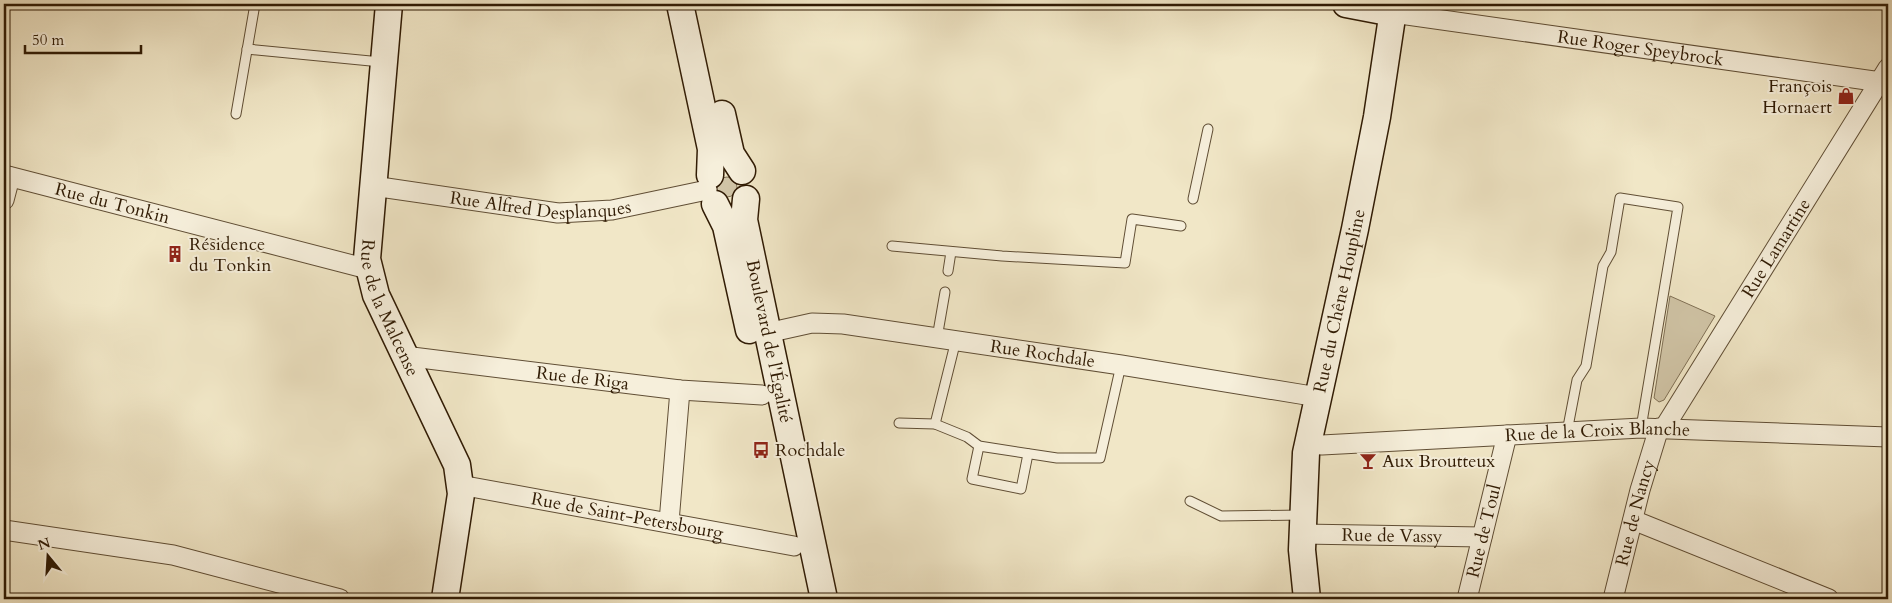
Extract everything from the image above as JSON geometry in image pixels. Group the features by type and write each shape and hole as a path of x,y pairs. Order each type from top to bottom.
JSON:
{"main road":[{"name":"Rue de la Malcense","path":"389,4 368,242 368,269 376,296 454,456 460,485 449,599"},
{"name":"Boulevard de l'Égalité","path":"680,4 711,149 711,190 726,226 805,599"},
{"path":"698,4 728,145 734,160 742,171 749,183 749,193 746,199 737,207 729,208 711,190 715,170 725,166 736,167 742,171"},
{"path":"1346,4 1394,8"},
{"name":"Rue du Chêne Houpline","path":"1307,599 1302,525 1307,443 1356,228 1377,117 1394,8"},
{"name":"Boulevard de l'Égalité","path":"746,199 744,220 824,599"}],"street":[{"name":"Rue Roger Speybrock","path":"1394,8 1885,77"},
{"name":"Rue Lamartine","path":"1655,428 1885,77"},
{"path":"4,200 7,176"},
{"name":"Rue du Tonkin","path":"7,176 368,269"},
{"name":"Rue Alfred Desplanques","path":"373,186 558,213 612,210 711,190"},
{"name":"Rue Rochdale","path":"767,333 812,323 827,322 1121,365 1318,397"},
{"name":"Rue de Riga","path":"404,356 680,390 762,395"},
{"path":"669,522 680,390"},
{"name":"Rue de la Croix Blanche","path":"1307,443 1322,445 1655,428 1888,437"},
{"name":"Rue de Nancy","path":"1613,599 1655,428"},
{"name":"Rue de Toul","path":"1467,599 1507,435"},
{"name":"Rue de Saint-Petersbourg","path":"460,485 794,546"},
{"path":"1633,520 1829,599"},
{"name":"Rue de Vassy","path":"1302,525 1482,537"},
{"path":"4,530 182,557 340,599"}],"lane":[{"path":"236,114 255,4"},
{"path":"247,49 384,62"},
{"path":"1193,199 1208,129"},
{"path":"1567,432 1577,380 1586,366 1603,266 1611,252 1620,198 1678,207 1655,428"},
{"path":"892,246 951,252 1125,263 1132,219 1181,226"},
{"path":"948,271 951,252"},
{"path":"937,338 945,292"},
{"path":"935,424 956,340"},
{"path":"899,423 935,424 967,437 979,446 1057,458 1100,458 1121,365"},
{"path":"979,446 972,479 1021,489 1028,454"},
{"path":"1190,501 1221,516 1302,525"}],"shaded area":[{"path":"723,177 731,177 737,183 737,191 731,197 723,197 717,191 717,183"},
{"path":"1670,296 1715,316 1664,400 1659,402 1654,398"}],"place":[{"name":"François Hornaert","path":"1846,96"},
{"name":"Résidence du Tonkin","path":"175,254"},
{"name":"Rochdale","path":"761,450"},
{"name":"Aux Broutteux","path":"1368,461"}]}
